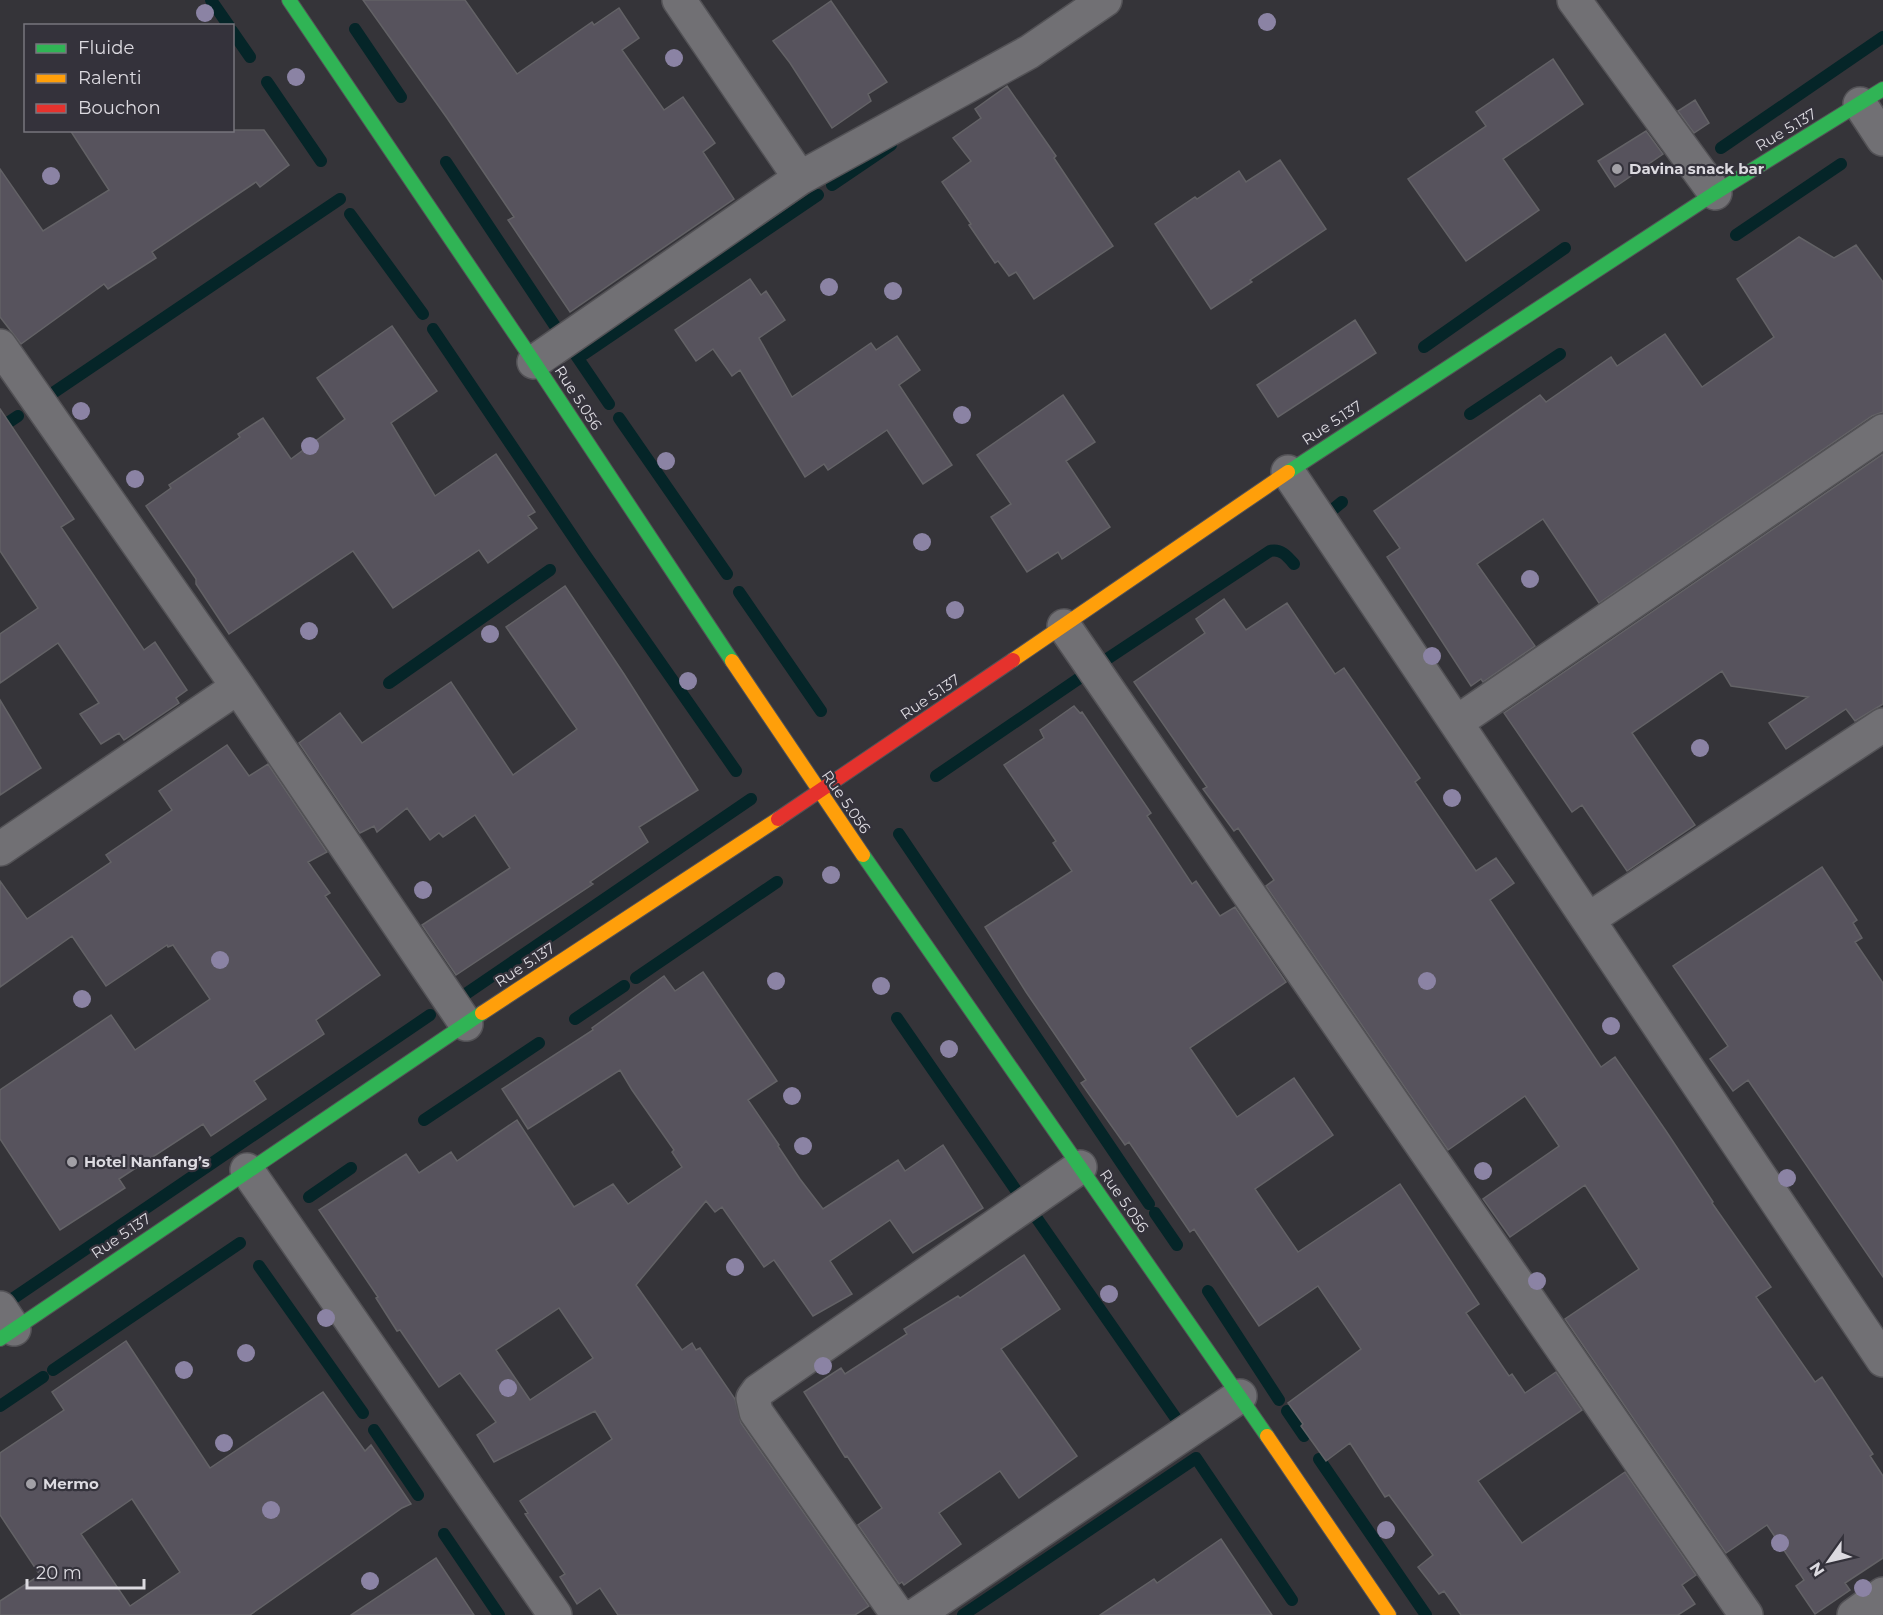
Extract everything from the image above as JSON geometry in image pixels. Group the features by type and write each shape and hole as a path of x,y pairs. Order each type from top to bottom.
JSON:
{"street":[{"name":"Rue 5.056","path":"289,0 534,362 819,792 1240,1396 1389,1615"},
{"path":"679,0 800,178"},
{"path":"534,362 800,178 1029,51 1105,0"},
{"path":"1574,0 1715,193"},
{"path":"1871,96 1883,139"},
{"name":"Rue 5.137","path":"5,1325 247,1170 465,1023 819,792 1288,472 1715,193 1871,96"},
{"path":"0,346 238,687 465,1023"},
{"path":"1457,722 1883,431"},
{"path":"1288,472 1883,1360"},
{"path":"1064,626 1746,1615"},
{"path":"0,849 238,687"},
{"path":"1589,919 1883,725"},
{"path":"898,1615 756,1412 753,1398 758,1390 1080,1167"},
{"path":"247,1170 555,1615"},
{"path":"916,1615 1240,1396"},
{"path":"1854,1615 1883,1594"}],"building":[{"path":"363,0 465,0 517,74 592,22 594,25 619,8 639,38 622,50 664,110 683,97 715,143 703,152 734,199 570,312 508,220 514,217"},
{"path":"831,1 887,82 868,94 871,101 832,128 773,41"},
{"path":"1553,59 1583,104 1503,159 1539,210 1466,261 1408,179 1486,126 1476,112"},
{"path":"1007,86 1056,156 1054,158 1113,246 1034,299 1016,272 1009,276 998,261 995,263 942,182 971,161 953,138 981,118 975,109"},
{"path":"1695,100 1709,123 1694,133 1678,111"},
{"path":"264,130 289,165 260,187 256,182 152,252 156,258 108,289 104,284 21,344 0,317 0,169 43,231 109,190 71,132"},
{"path":"1646,131 1663,154 1615,187 1598,161"},
{"path":"1280,160 1326,229 1211,309 1155,224 1239,171 1246,182"},
{"path":"1799,237 1834,258 1856,245 1883,282 1883,412 1872,416 1599,603 1543,519 1477,564 1535,646 1483,682 1481,679 1471,686 1387,557 1400,548 1374,511 1540,395 1546,402 1611,357 1617,366 1665,334 1702,387 1774,337 1737,279"},
{"path":"750,279 761,295 766,291 785,320 759,338 792,397 871,343 876,350 897,336 920,370 899,385 952,465 923,484 887,430 828,470 824,464 805,477 740,370 732,376 713,349 696,361 675,330"},
{"path":"1355,320 1376,353 1278,417 1257,385"},
{"path":"392,326 437,391 391,423 435,496 496,454 535,512 528,516 537,528 488,563 479,550 393,608 353,551 229,634 196,584 196,579 146,506 171,488 169,485 240,437 238,434 263,418 291,459 345,419 317,378"},
{"path":"1063,395 1095,442 1066,461 1110,527 1062,559 1058,552 1027,572 991,517 1011,504 977,455"},
{"path":"0,409 74,519 61,527 144,650 155,642 187,690 176,698 179,703 124,740 119,733 101,744 80,714 99,703 58,643 0,683 0,634 38,608 0,551"},
{"path":"1883,454 1883,704 1855,721 1846,709 1786,749 1769,723 1808,697 1731,686 1722,671 1632,733 1695,825 1627,871 1582,805 1572,812 1504,713"},
{"path":"565,586 698,790 639,827 648,842 590,882 593,884 456,975 422,925 510,868 475,815 443,837 439,833 430,840 407,808 377,832 374,826 360,833 299,743 340,713 362,743 451,682 513,775 577,729 506,627"},
{"path":"1224,599 1246,630 1287,603 1335,674 1344,668 1420,778 1415,782 1476,871 1496,858 1514,883 1490,900 1601,1067 1615,1057 1771,1287 1756,1297 1815,1382 1822,1377 1873,1454 1870,1456 1883,1476 1883,1558 1845,1583 1850,1590 1815,1614 1796,1586 1804,1580 1767,1525 1726,1553 1565,1319 1639,1269 1585,1185 1510,1237 1483,1199 1559,1146 1525,1096 1448,1150 1266,886 1274,880 1238,828 1234,831 1203,789 1207,787 1134,682 1205,633 1196,619"},
{"path":"0,700 41,768 0,795"},
{"path":"1074,706 1080,713 1082,712 1151,813 1147,816 1192,884 1196,881 1220,916 1235,907 1286,982 1190,1048 1237,1117 1294,1078 1333,1135 1255,1189 1298,1252 1400,1184 1479,1304 1466,1313 1509,1376 1512,1374 1525,1393 1556,1372 1582,1410 1478,1481 1522,1543 1625,1472 1696,1575 1682,1585 1695,1604 1678,1615 1461,1615 1444,1591 1439,1594 1418,1567 1433,1555 1389,1495 1385,1497 1350,1443 1326,1461 1301,1426 1303,1424 1288,1403 1361,1349 1318,1286 1259,1326 1194,1229 1190,1232 1129,1142 1125,1145 1081,1083 1086,1080 985,927 1072,871 1053,843 1056,841 1004,765 1044,738 1040,730"},
{"path":"227,745 249,776 268,764 327,852 308,862 330,893 325,896 380,975 316,1020 324,1034 254,1081 266,1099 211,1136 203,1124 119,1179 125,1188 60,1230 0,1139 0,1090 111,1015 135,1050 210,999 173,945 168,947 167,945 106,986 72,936 0,987 0,881 27,919 111,862 106,855 172,810 159,791"},
{"path":"1822,867 1857,920 1853,923 1862,938 1855,942 1883,983 1883,1277 1748,1080 1733,1091 1710,1059 1728,1046 1673,966"},
{"path":"703,972 777,1081 748,1100 800,1179 823,1209 898,1160 905,1171 943,1145 983,1208 913,1253 890,1220 830,1261 852,1294 813,1316 774,1260 764,1267 722,1207 715,1212 706,1201 636,1285 682,1350 692,1343 696,1350 700,1348 735,1399 741,1423 869,1606 855,1615 618,1615 600,1588 577,1604 560,1577 565,1574 525,1514 528,1513 520,1501 612,1439 595,1411 494,1462 477,1435 496,1422 460,1373 439,1387 400,1330 397,1331 376,1298 378,1297 319,1210 406,1154 419,1173 451,1152 457,1161 517,1120 574,1207 613,1184 628,1204 682,1167 672,1152 674,1150 620,1070 528,1129 502,1089 593,1030 592,1028 664,976 675,991","holes":["559,1308 593,1358 530,1400 496,1350"]},
{"path":"1024,1255 1060,1309 1001,1349 1077,1456 1019,1498 1000,1471 939,1513 961,1544 904,1585 902,1582 899,1584 858,1525 882,1508 847,1456 845,1457 804,1392 841,1368 845,1374 907,1334 904,1329 958,1296 960,1298"},
{"path":"126,1341 210,1468 323,1392 365,1451 371,1445 411,1504 402,1508 250,1615 0,1615 0,1601 40,1575 0,1515 0,1453 64,1410 52,1392","holes":["132,1499 180,1572 130,1606 81,1534"]},
{"path":"1221,1539 1272,1615 1100,1615 1154,1579 1157,1583"},
{"path":"436,1558 474,1615 351,1615"}],"waterway":[{"path":"211,0 228,24"},
{"path":"355,29 401,97"},
{"path":"234,34 250,57"},
{"path":"1721,148 1883,37"},
{"path":"267,82 321,161"},
{"path":"832,185 891,145"},
{"path":"446,162 557,329"},
{"path":"1736,235 1841,164"},
{"path":"584,354 818,195"},
{"path":"41,401 340,199"},
{"path":"350,214 423,314"},
{"path":"1424,347 1565,248"},
{"path":"433,329 584,553 736,771"},
{"path":"573,351 609,404"},
{"path":"1470,414 1560,354"},
{"path":"0,428 18,416"},
{"path":"619,418 727,574"},
{"path":"1332,523 1331,511 1342,502"},
{"path":"1104,661 1270,551 1281,552 1294,564"},
{"path":"389,683 550,570"},
{"path":"739,592 821,711"},
{"path":"936,776 1087,673"},
{"path":"454,1002 751,799"},
{"path":"899,834 1149,1204"},
{"path":"636,978 777,882"},
{"path":"575,1019 624,986"},
{"path":"1,1303 2,1306 430,1015"},
{"path":"897,1018 1020,1196"},
{"path":"424,1120 539,1043"},
{"path":"309,1197 351,1168"},
{"path":"1031,1210 1175,1417"},
{"path":"1155,1213 1177,1245"},
{"path":"53,1370 240,1243"},
{"path":"259,1266 363,1413"},
{"path":"1208,1291 1279,1400"},
{"path":"0,1406 43,1377"},
{"path":"1287,1411 1304,1436"},
{"path":"374,1430 418,1495"},
{"path":"963,1615 1196,1458 1292,1600"},
{"path":"1319,1459 1426,1615"},
{"path":"444,1534 499,1615"}],"traffic: fast":[{"path":"289,0 534,362 732,661"},
{"path":"1288,472 1715,193 1883,89"},
{"path":"863,855 1267,1436"},
{"path":"0,1339 482,1013"}],"traffic: slow":[{"path":"1013,660 1288,472"},
{"path":"732,661 863,855"},
{"path":"482,1013 778,819"},
{"path":"1267,1436 1389,1615"}],"traffic: jam":[{"path":"778,819 1013,660"}],"place":[{"name":"Davina snack bar","path":"1617,169"},
{"name":"Hotel Nanfang’s","path":"72,1162"},
{"name":"Mermo","path":"31,1484"}]}
